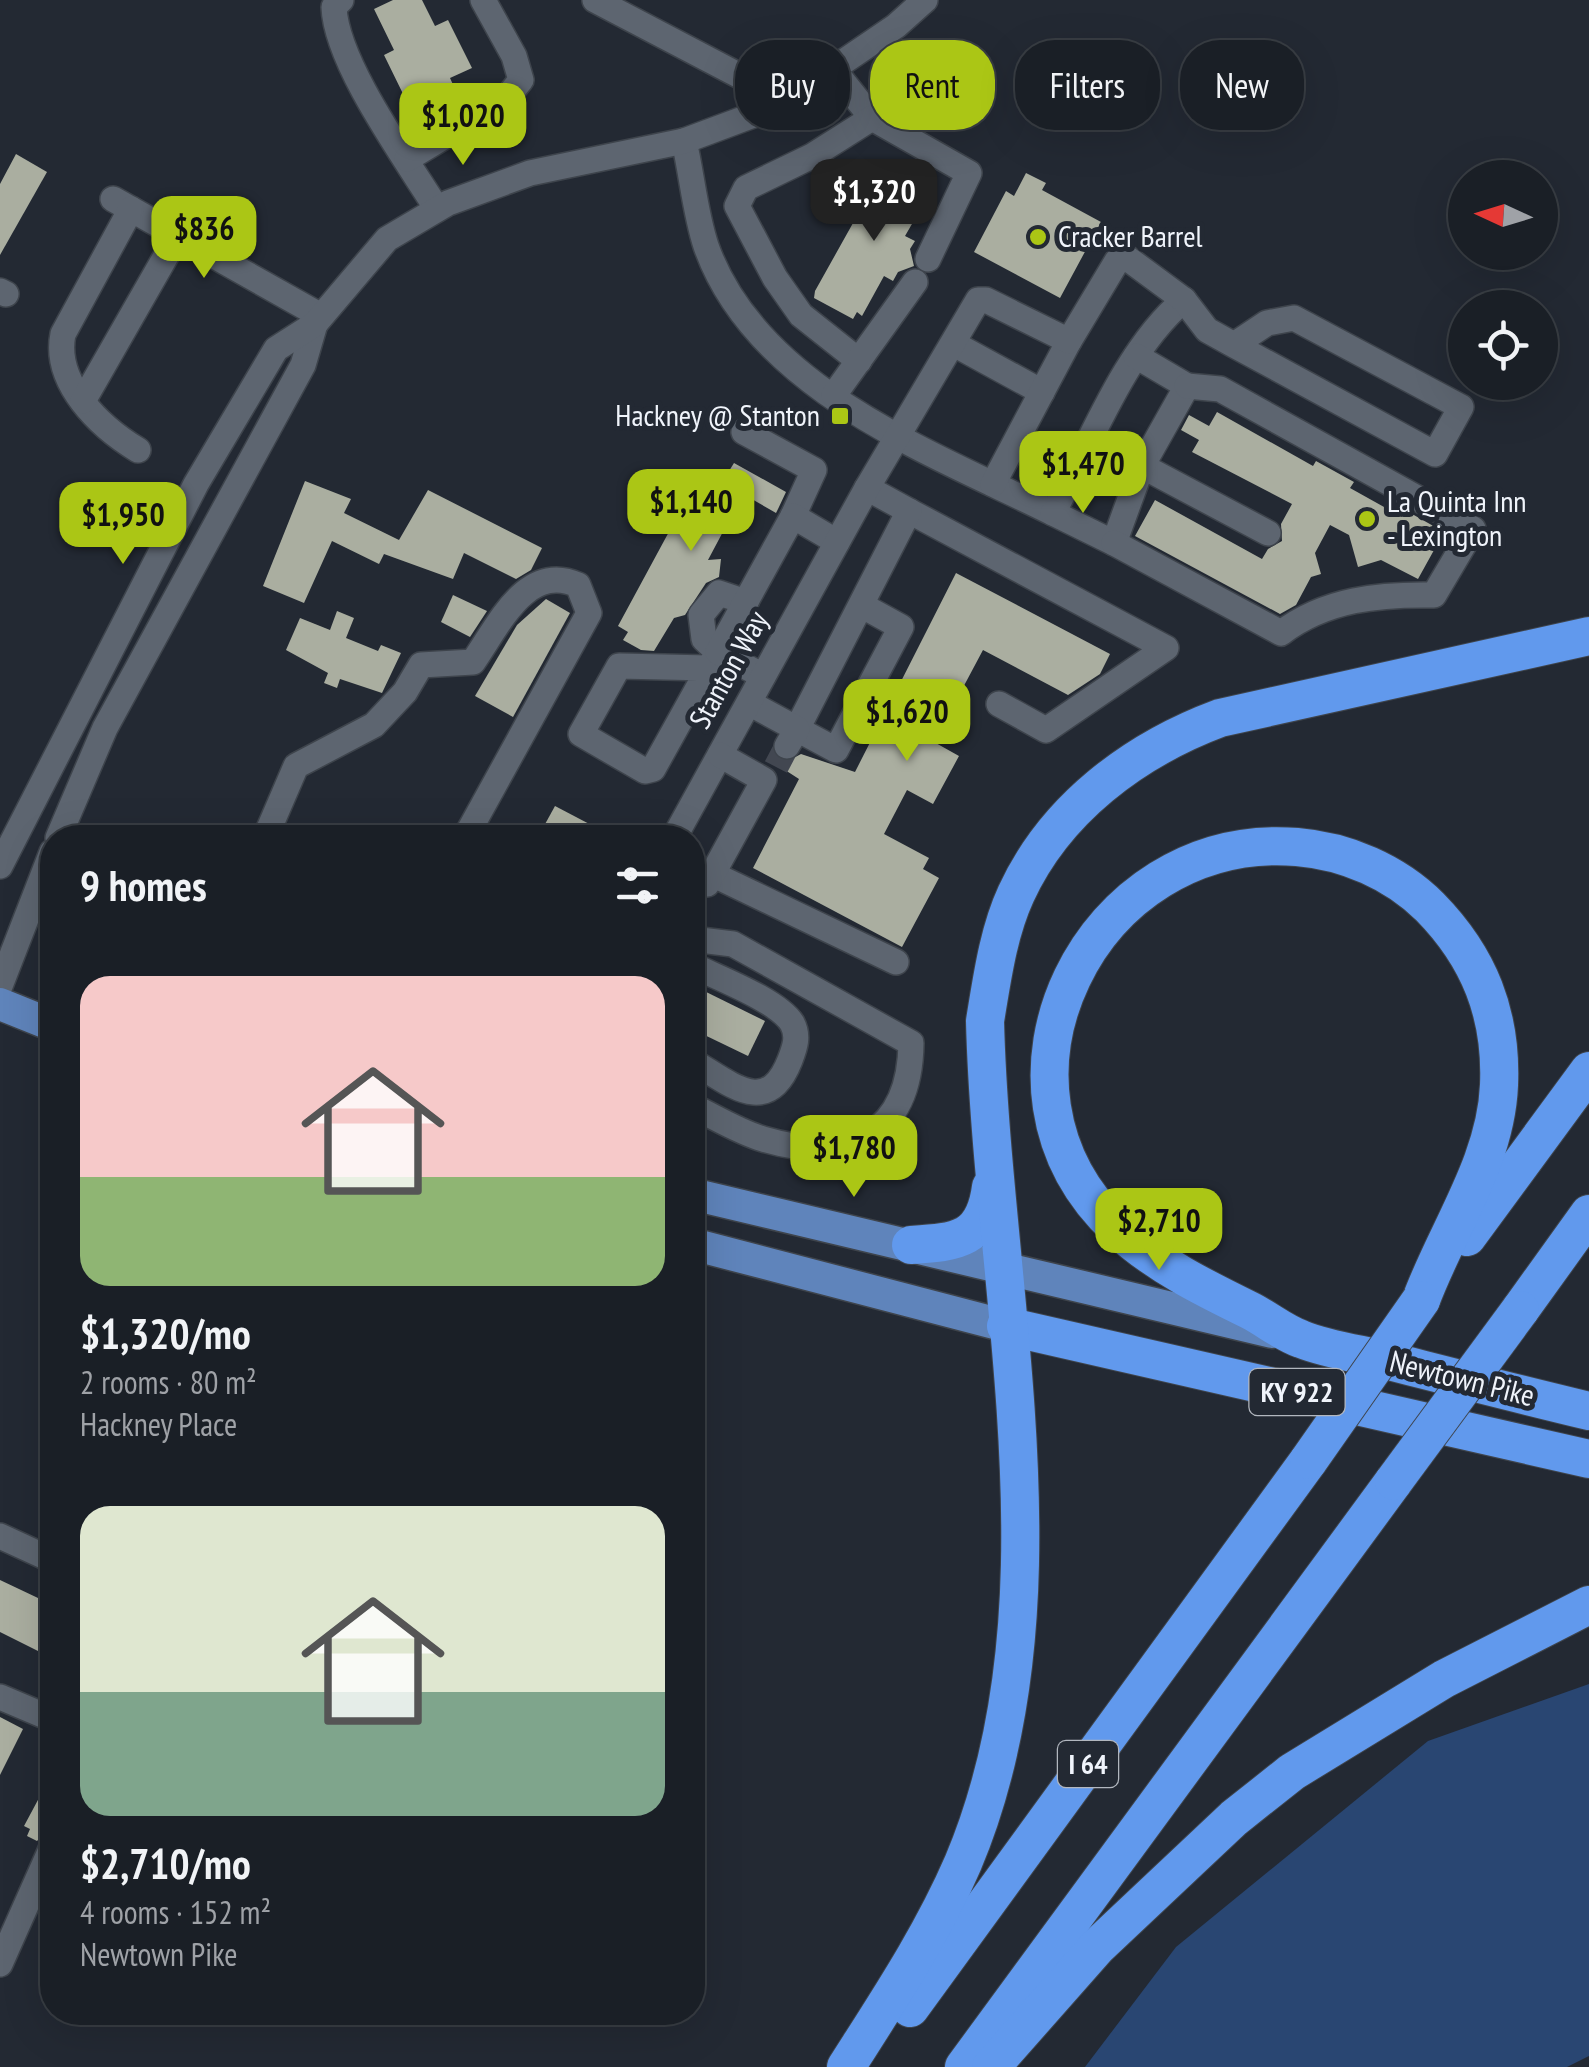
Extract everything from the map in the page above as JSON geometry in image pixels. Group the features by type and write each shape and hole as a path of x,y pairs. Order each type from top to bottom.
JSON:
{"highway":[{"path":"846,2067 926,1939 964,1862 983,1807 1009,1700 1018,1626 1019,1562 985,1021 994,964 1014,896 1038,853 1068,816 1122,767 1175,735 1220,718 1589,636"},
{"path":"1301,1340 1192,1282 1116,1227 1074,1165 1055,1112 1053,1042 1073,972 1128,899 1154,880 1206,856 1246,847 1286,846 1320,849 1356,860 1418,896 1445,922 1482,979 1494,1012 1500,1089 1476,1178 1421,1300"},
{"name":"I 64","path":"867,2067 1589,1071"},
{"path":"911,1245 955,1241 977,1227 988,1204 993,1170"},
{"name":"I 64","path":"964,2067 1589,1214"},
{"name":"Newtown Pike","path":"1006,1326 1589,1459"},
{"name":"Newtown Pike","path":"1301,1340 1589,1411"},
{"path":"992,2067 1097,1947 1234,1818 1292,1772 1444,1679 1589,1605"}],"main road":[{"path":"0,1004 40,1021"},
{"name":"Newtown Pike","path":"705,1197 1301,1340"},
{"name":"Newtown Pike","path":"705,1247 1006,1326"}],"street":[{"path":"340,0 334,7 334,29 438,209"},
{"path":"407,159 505,100 521,80 514,56 484,0"},
{"path":"595,0 735,73"},
{"path":"850,58 925,0"},
{"path":"850,90 870,115"},
{"path":"859,361 801,315 774,278 738,206 746,188 812,156 870,119"},
{"path":"0,866 196,484 276,350 318,320 387,239 438,209 530,173 684,141 735,121"},
{"path":"834,396 921,270 970,173 893,130"},
{"path":"684,141 706,244 723,282 768,343 834,396 897,436 1281,633 1308,612 1384,594 1434,594 1473,530 1220,388 1186,386 1136,356"},
{"path":"138,450 106,431 64,367 60,349 62,334 122,204 318,320"},
{"path":"83,400 178,235"},
{"path":"993,484 1069,340 1117,261 1127,258 1184,300 1207,330 1234,345 1436,454 1461,407 1294,318 1267,323 1234,345"},
{"name":"Stanton Way","path":"681,825 867,488 978,300 986,300 1069,340"},
{"path":"1053,513 1136,356 1159,321 1184,300"},
{"path":"64,825 105,728 303,365 318,320"},
{"path":"954,344 1042,392"},
{"path":"1114,544 1142,466 1186,386"},
{"path":"744,432 814,470 793,516 714,660 653,769 645,772 581,734 615,669 624,665 714,660 763,676"},
{"path":"1142,466 1268,533"},
{"path":"867,488 1166,648 1046,730 999,704"},
{"path":"705,875 781,755 909,511"},
{"path":"793,516 837,542"},
{"path":"271,825 296,766 374,725 405,692 421,665 473,662 524,592 533,583 559,576 578,585 588,613 472,825"},
{"path":"720,755 836,750 902,627 861,605"},
{"path":"749,703 781,755"},
{"path":"705,881 896,962"},
{"path":"0,986 40,883"},
{"path":"705,940 733,944 910,1043 910,1076 899,1107 872,1138 841,1146 800,1147 760,1138 705,1112"},
{"path":"705,972 780,1010 791,1022 796,1043 784,1076 762,1092 749,1094 705,1069"},
{"path":"0,1536 40,1554"},
{"path":"0,1696 40,1714"},
{"path":"0,1964 40,1874"}],"shaded area":[{"path":"1589,1684 1589,2056 1567,2067 1085,2067 1176,1947 1428,1741"}],"building":[{"path":"393,0 422,0 435,26 448,20 472,68 450,78 455,89 437,97 433,89 407,102 384,55 394,50 374,9"},
{"path":"16,154 47,172 0,255 0,184"},
{"path":"886,164 925,185 921,194 927,198 905,236 915,241 910,249 914,266 898,272 893,281 884,276 862,316 857,312 853,319 814,298 815,291"},
{"name":"Cracker Barrel","path":"1026,173 1046,183 1042,190 1101,222 1060,298 974,252 1006,191 1014,196"},
{"name":"La Quinta Inn - Lexington","path":"1217,412 1313,466 1316,461 1354,482 1350,488 1402,517 1405,510 1444,532 1418,579 1381,560 1358,567 1349,535 1330,525 1315,553 1321,574 1311,577 1296,605 1280,614 1135,536 1155,500 1262,559 1268,549 1282,541 1281,524 1292,504 1192,452 1199,440 1181,430 1189,415 1209,426"},
{"path":"734,463 786,492 776,513 743,494 708,560 721,559 719,577 706,583 685,615 674,618 654,651 641,650 623,640 628,632 618,626 697,480 707,486 714,474 724,479"},
{"path":"305,481 351,499 344,513 399,540 428,490 542,548 531,570 516,579 464,553 453,579 384,554 379,564 332,541 304,603 263,586"},
{"path":"956,573 1110,654 1100,674 1068,695 983,650 934,742 959,756 933,804 907,790 884,834 929,858 923,869 939,878 902,947 753,868 799,779 768,759 772,751 786,762 801,754 855,772"},
{"path":"453,595 487,611 470,637 441,622"},
{"path":"546,599 570,613 513,717 475,696 517,625"},
{"path":"337,611 354,618 346,638 378,651 381,645 401,653 382,693 340,679 337,688 324,683 328,673 286,650 300,618 330,630"},
{"path":"555,806 591,825 545,825"},
{"path":"705,991 765,1021 748,1056 705,1035"},
{"path":"0,1580 38,1598 40,1594 40,1652 0,1632"},
{"path":"0,1717 23,1729 0,1775"},
{"path":"40,1799 40,1838 37,1841 27,1836 30,1829 24,1826"}],"tunnel":[{"path":"776,767 787,746"}],"place":[{"name":"Cracker Barrel","path":"1038,237"},
{"name":"Hackney @ Stanton","path":"840,416"},
{"name":"La Quinta Inn - Lexington","path":"1367,519"}]}
